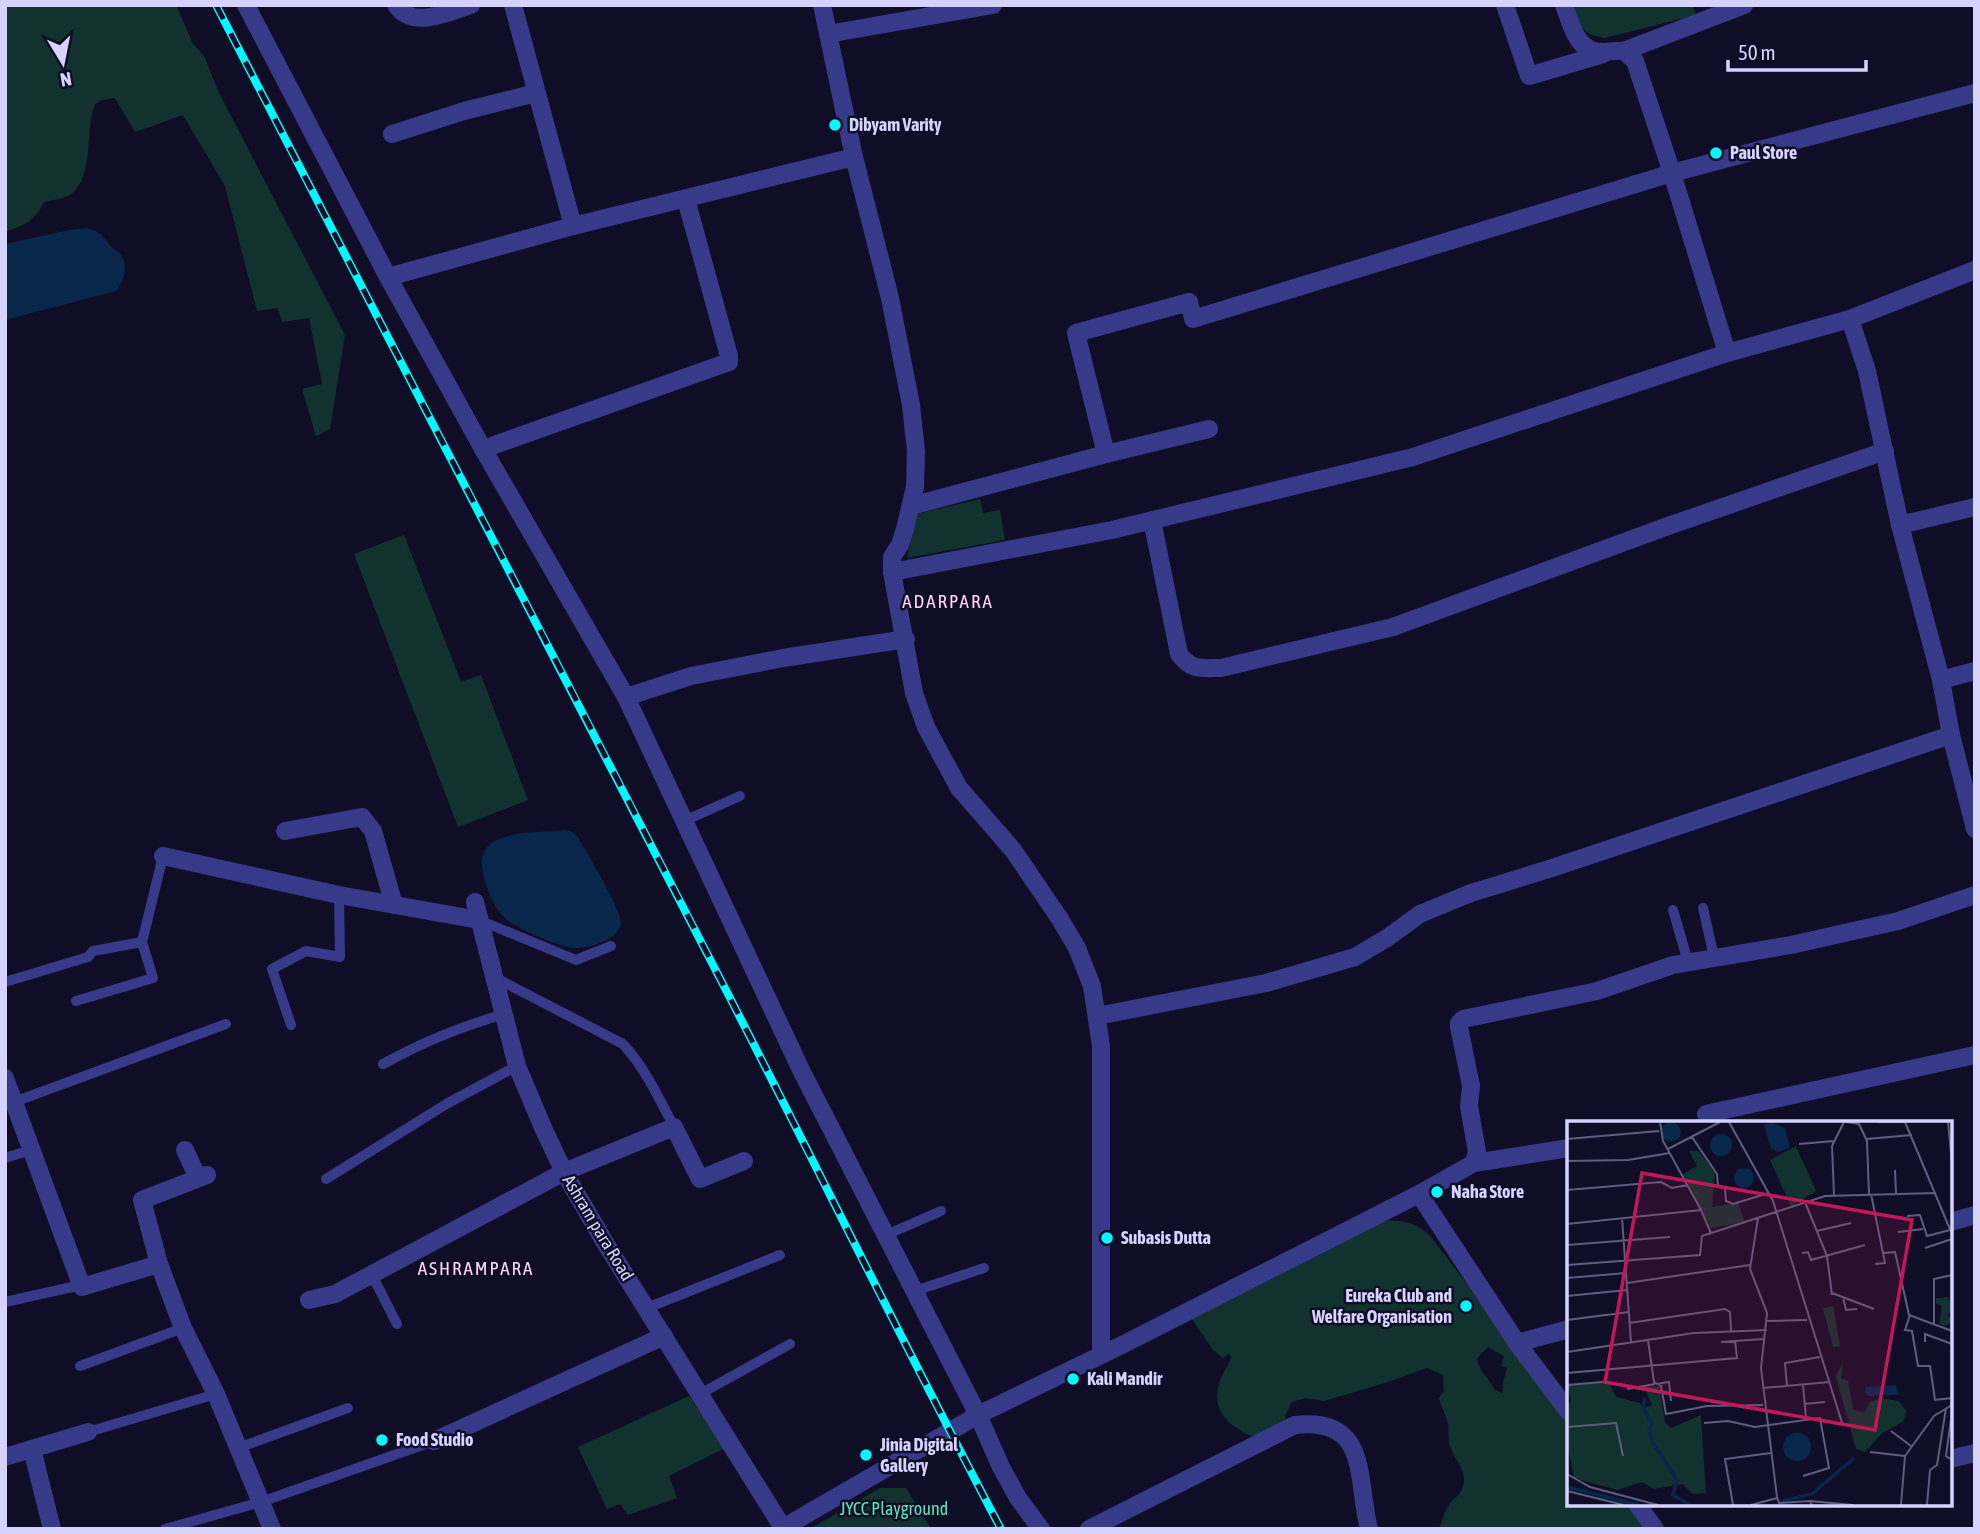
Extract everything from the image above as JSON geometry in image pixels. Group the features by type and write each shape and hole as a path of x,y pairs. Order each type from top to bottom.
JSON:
{"street":[{"path":"246,5 388,277 483,449 626,696 801,1070 978,1415 1001,1466 1018,1498 1041,1529"},
{"path":"396,5 400,12 418,18 444,14 471,5"},
{"path":"513,5 573,226"},
{"path":"822,5 854,157 890,298 911,405 916,469 911,506 900,545 892,557 892,572 915,693 926,727 959,788 1013,850 1060,919 1077,948 1092,986 1101,1046 1101,1355"},
{"path":"828,34 993,5"},
{"path":"1505,5 1529,76 1619,51 1744,5"},
{"path":"1564,5 1576,36 1584,46 1600,52 1619,51 1633,57 1636,62 1727,354"},
{"path":"392,134 453,114 536,93"},
{"path":"1106,454 1076,333 1189,302 1193,319 1672,173 1975,93"},
{"path":"388,277 573,226 854,157"},
{"path":"483,449 729,362 686,199"},
{"path":"892,572 1112,530 1413,457 1727,354 1850,320 1975,270"},
{"path":"1850,320 1867,371 1900,525 1941,680 1951,735 1972,802 1975,829"},
{"path":"911,506 1209,429"},
{"path":"1153,520 1179,654 1186,663 1199,668 1221,668 1393,627 1668,526 1885,451"},
{"path":"1900,525 1975,507"},
{"path":"626,696 691,676 905,639"},
{"path":"1941,680 1975,671"},
{"path":"1097,1016 1266,983 1355,957 1420,914 1471,893 1951,735"},
{"path":"285,831 362,817 373,831 394,905"},
{"path":"163,856 339,895 479,920"},
{"path":"1474,1163 1477,1153 1469,1106 1471,1086 1459,1023 1463,1019 1597,991 1661,968 1791,945 1898,920 1975,895"},
{"name":"Ashram para Road","path":"475,901 517,1066 564,1172 782,1528"},
{"path":"1706,1114 1975,1055"},
{"path":"5,1078 82,1287 159,1264"},
{"path":"309,1300 335,1294 564,1172 674,1127 700,1179 744,1161"},
{"path":"782,1528 978,1415 1419,1194 1474,1163 1567,1149"},
{"path":"185,1150 202,1177 142,1200 159,1264 183,1328 216,1394 272,1529"},
{"path":"1419,1194 1517,1343 1567,1409"},
{"path":"1952,1221 1975,1215"},
{"path":"1517,1343 1567,1330"},
{"path":"434,1441 664,1336"},
{"path":"1089,1529 1296,1425 1309,1424 1328,1427 1346,1436 1353,1446 1369,1529"},
{"path":"5,1457 88,1432"},
{"path":"32,1449 52,1529"},
{"path":"1952,1459 1975,1453"},
{"path":"1638,1506 1655,1529"}],"lane":[{"path":"684,821 740,796"},
{"path":"76,1001 153,978 142,942 163,856"},
{"path":"291,1025 272,969 306,951 340,957 339,895"},
{"path":"1703,908 1714,957"},
{"path":"1673,910 1688,962"},
{"path":"479,920 576,960 611,946"},
{"path":"5,982 88,957 93,951 142,942"},
{"path":"494,977 623,1044 655,1090 674,1127"},
{"path":"383,1064 442,1034 503,1014"},
{"path":"14,1102 226,1024"},
{"path":"326,1179 448,1103 517,1066"},
{"path":"5,1158 31,1150"},
{"path":"886,1235 941,1211"},
{"path":"646,1308 780,1255"},
{"path":"915,1291 984,1268"},
{"path":"372,1275 397,1324"},
{"path":"5,1302 81,1285"},
{"path":"80,1366 183,1328"},
{"path":"700,1394 790,1344"},
{"path":"88,1432 216,1394"},
{"path":"238,1448 348,1408"},
{"path":"165,1529 261,1502 434,1441"}],"green space":[{"path":"5,5 176,5 193,44 204,56 218,91 345,335 330,429 316,436 302,389 322,384 309,318 282,322 278,308 257,311 225,186 183,115 135,132 115,98 95,104 86,165 78,187 68,196 44,202 29,222 5,232"},
{"path":"1573,5 1693,5 1696,15 1605,38 1586,32"},
{"path":"980,499 983,513 1000,510 1005,540 907,558 912,536 912,515"},
{"path":"404,535 461,682 481,675 528,800 458,827 354,554"},
{"path":"1384,1221 1415,1225 1431,1237 1567,1414 1567,1506 1636,1506 1653,1529 1439,1529 1450,1503 1461,1492 1464,1480 1450,1446 1448,1424 1439,1398 1444,1391 1443,1375 1427,1368 1324,1401 1305,1398 1292,1402 1285,1416 1288,1425 1258,1439 1233,1425 1221,1412 1217,1395 1219,1384 1231,1358 1229,1354 1223,1358 1213,1350 1192,1319","holes":["1488,1347 1504,1356 1501,1366 1507,1368 1503,1393 1495,1390 1477,1358"]},
{"path":"689,1396 725,1448 669,1476 677,1498 628,1515 620,1504 607,1509 578,1447"},
{"name":"JYCC Playground","path":"880,1488 906,1488 931,1529 810,1529"}],"water":[{"path":"87,228 100,234 123,259 124,274 116,291 5,320 5,244"},
{"path":"566,830 578,837 620,916 621,923 615,934 609,939 586,947 573,948 558,944 510,922 493,901 483,871 483,855 496,841 507,836"}],"railway":[{"path":"216,5 727,992 1001,1529"}],"place":[{"name":"Dibyam Varity","path":"835,125"},
{"name":"Paul Store","path":"1716,153"},
{"name":"Naha Store","path":"1437,1192"},
{"name":"Subasis Dutta","path":"1107,1238"},
{"name":"Eureka Club and Welfare Organisation","path":"1466,1306"},
{"name":"Kali Mandir","path":"1073,1379"},
{"name":"Food Studio","path":"382,1440"},
{"name":"Jinia Digital Gallery","path":"866,1455"}],"district":[{"name":"ADARPARA","path":"948,601"},
{"name":"ASHRAMPARA","path":"476,1268"}]}
